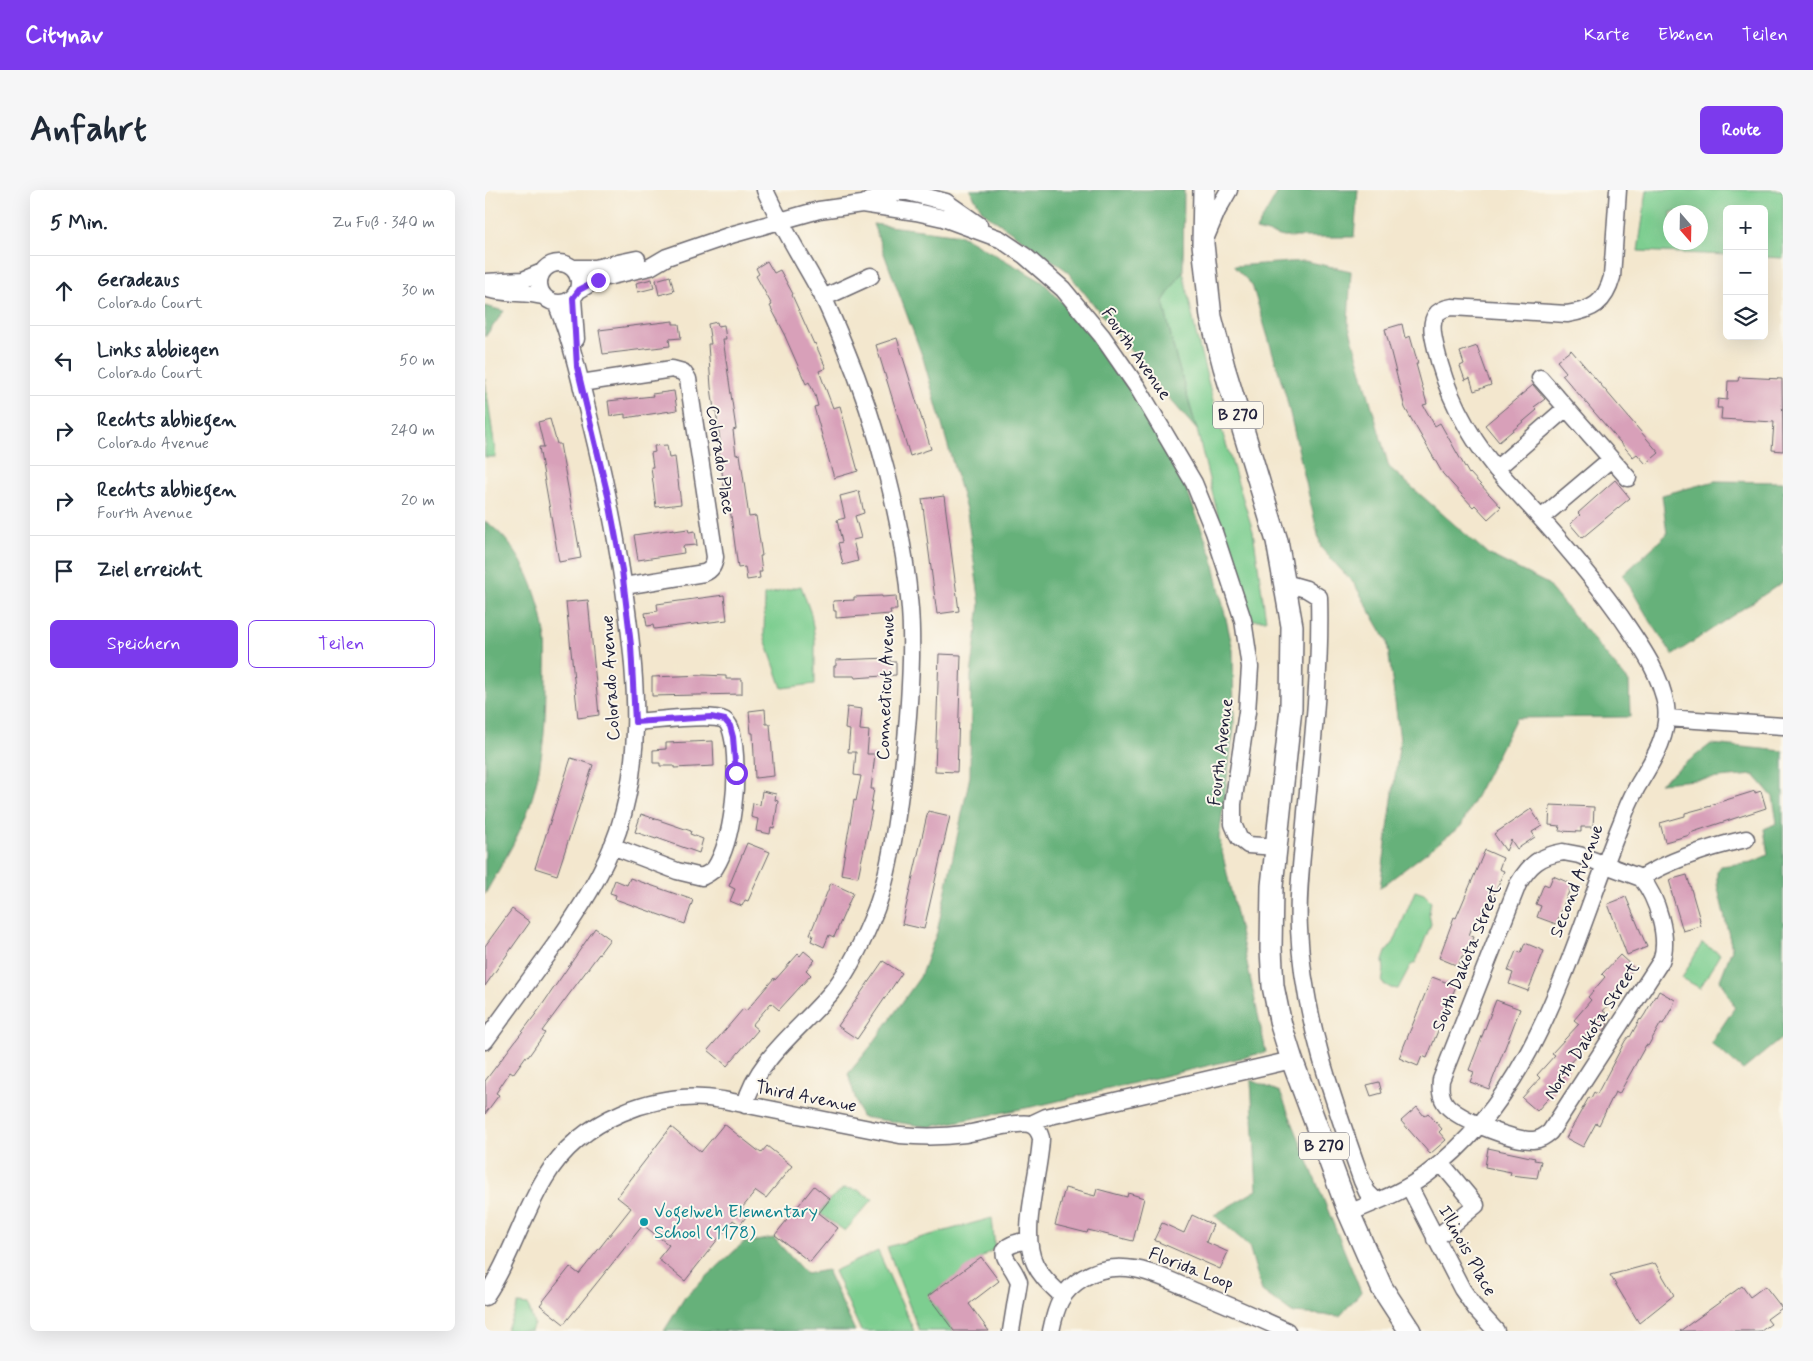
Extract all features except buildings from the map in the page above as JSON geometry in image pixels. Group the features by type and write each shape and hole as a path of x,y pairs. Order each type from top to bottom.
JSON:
{"main road":[{"name":"B 270","path":"1204,190 1203,244 1207,295 1216,341 1277,541 1292,626 1291,708 1272,886 1271,949 1273,986 1281,1025 1292,1060 1349,1213 1382,1288 1410,1331"}],"street":[{"name":"Connecticut Avenue","path":"745,1105 749,1091 766,1063 835,987 860,949 877,906 885,877 898,805 905,749 911,638 909,601 898,529 871,418 845,346 823,298 779,220 765,190"},
{"path":"1203,244 1217,211 1229,190"},
{"name":"Second Avenue","path":"1349,1213 1409,1186 1454,1153 1479,1125 1509,1085 1533,1044 1562,978 1604,864 1629,803 1656,755 1665,728 1667,718 1662,690 1645,652 1585,568 1496,469 1474,439 1452,400 1444,380 1432,326 1436,314 1443,309 1452,307 1567,314 1592,308 1602,300 1609,290 1612,277 1618,190"},
{"name":"Fourth Avenue","path":"779,220 819,210 862,204 878,197 904,191 946,202 1025,256 1063,289 1102,336 1138,388 1194,483 1214,532 1243,620 1250,667 1247,712 1233,804 1233,824 1243,842 1253,846 1265,865 1272,886"},
{"path":"485,288 511,294 527,292 549,299 568,302 576,294 598,280 650,267 667,257 779,220"},
{"path":"485,282 523,280 542,272 549,265 555,263 562,263 574,268 594,268 648,257 667,257"},
{"path":"574,268 579,278 576,294"},
{"path":"542,272 539,284 549,299"},
{"path":"823,298 871,276"},
{"name":"Colorado Avenue","path":"576,294 577,367"},
{"name":"Colorado Avenue","path":"485,1041 580,909 599,874 612,846 624,812 635,751 631,645 624,586 608,496 566,329 549,299"},
{"name":"Colorado Place","path":"581,383 672,369 683,372 687,379 715,558 714,563 712,568 704,573 624,586"},
{"path":"1540,378 1628,478"},
{"path":"1496,469 1565,408"},
{"path":"1541,518 1611,459"},
{"path":"1285,583 1306,589 1319,597 1320,620 1313,743 1300,878 1299,926 1303,975 1311,1019 1334,1105 1362,1181 1367,1192 1377,1201"},
{"path":"612,846 677,871 702,877 714,869 720,858 729,828 736,773 735,752 730,726 725,720 711,717 635,722"},
{"path":"1667,718 1783,726"},
{"path":"1604,864 1641,878 1684,858 1746,839"},
{"path":"1253,846 1277,847"},
{"name":"South Dakota Street","path":"1479,1125 1445,1104 1440,1091 1441,1080 1518,884 1532,864 1552,854 1563,852 1579,855 1604,864"},
{"name":"North Dakota Street","path":"1479,1125 1525,1140 1536,1140 1551,1132 1558,1122 1661,961 1665,951 1665,940 1653,898 1648,886 1641,878"},
{"name":"Third Avenue","path":"485,1297 500,1272 545,1178 558,1159 587,1133 634,1108 666,1099 706,1097 865,1130 919,1137 963,1134 1020,1123 1031,1124 1046,1117 1292,1060"},
{"path":"1031,1124 1038,1129 1041,1138 1029,1240 1035,1264 1044,1278 1062,1296"},
{"path":"1435,1239 1476,1205 1441,1163"},
{"name":"Illinois Place","path":"1409,1186 1462,1289 1476,1309 1496,1331"},
{"path":"1011,1331 1019,1282 1017,1275 1007,1263 1005,1254 1007,1248 1014,1243 1029,1240"},
{"name":"Florida Loop","path":"1051,1331 1062,1296 1077,1281 1103,1268 1121,1266 1144,1270 1165,1278 1287,1331"}],"green space":[{"path":"970,190 1184,190 1183,271 1163,301 1175,354 1197,430 1162,390 1066,270 983,212"},
{"path":"1279,190 1358,190 1354,237 1284,237 1256,230"},
{"path":"1647,190 1783,190 1783,258 1768,257 1768,205 1723,205 1723,255 1638,251"},
{"path":"873,224 961,235 1043,282 1095,337 1156,431 1187,491 1212,556 1233,650 1234,727 1219,838 1266,1052 1041,1105 929,1127 861,1117 848,1074 871,1046 920,977 937,932 970,776 971,676 980,604 967,513 923,358"},
{"path":"1305,261 1351,271 1348,323 1389,467 1488,554 1546,583 1629,682 1630,717 1516,718 1461,826 1380,888 1400,740 1387,641 1355,585 1321,548 1286,396 1252,285 1233,266"},
{"path":"1183,271 1197,338 1215,408 1253,531 1266,620 1250,620 1219,520 1197,430 1175,354 1163,301"},
{"path":"485,306 504,311 485,337"},
{"path":"485,379 496,457 485,457"},
{"path":"1715,481 1783,482 1783,582 1673,655 1623,575 1667,534 1662,495"},
{"path":"485,521 510,544 519,558 534,590 546,640 546,708 540,766 529,808 518,834 485,894"},
{"path":"801,586 811,614 815,639 815,684 782,688 764,636 765,595"},
{"path":"1711,744 1783,751 1783,1037 1743,1070 1711,1043 1735,1007 1720,980 1732,949 1717,884 1717,872 1721,866 1752,862 1768,855 1764,829 1777,823 1773,797 1754,775 1660,783"},
{"path":"1415,891 1424,894 1431,901 1429,914 1431,924 1416,962 1410,966 1398,989 1391,988 1382,983 1383,961 1386,952 1394,942"},
{"path":"1702,943 1720,954 1700,988 1682,978"},
{"path":"1251,1080 1280,1092 1361,1292 1340,1316 1292,1313 1262,1291 1249,1246 1214,1215 1257,1190"},
{"path":"844,1188 858,1190 873,1199 845,1231 819,1213 830,1199"},
{"path":"992,1218 995,1248 928,1296 954,1331 919,1331 887,1247"},
{"path":"774,1238 806,1274 827,1270 855,1331 664,1331 685,1297 743,1243"},
{"path":"878,1251 914,1331 861,1331 834,1271"},
{"path":"518,1304 528,1305 534,1324 531,1331 506,1331"}],"place":[{"name":"Vogelweh Elementary School (1178)","path":"644,1222"}],"route":[{"path":"598,280 579,290 573,298 577,367 608,496 622,570 631,645 635,722 711,717 725,720 730,726 733,737 736,773"}]}
